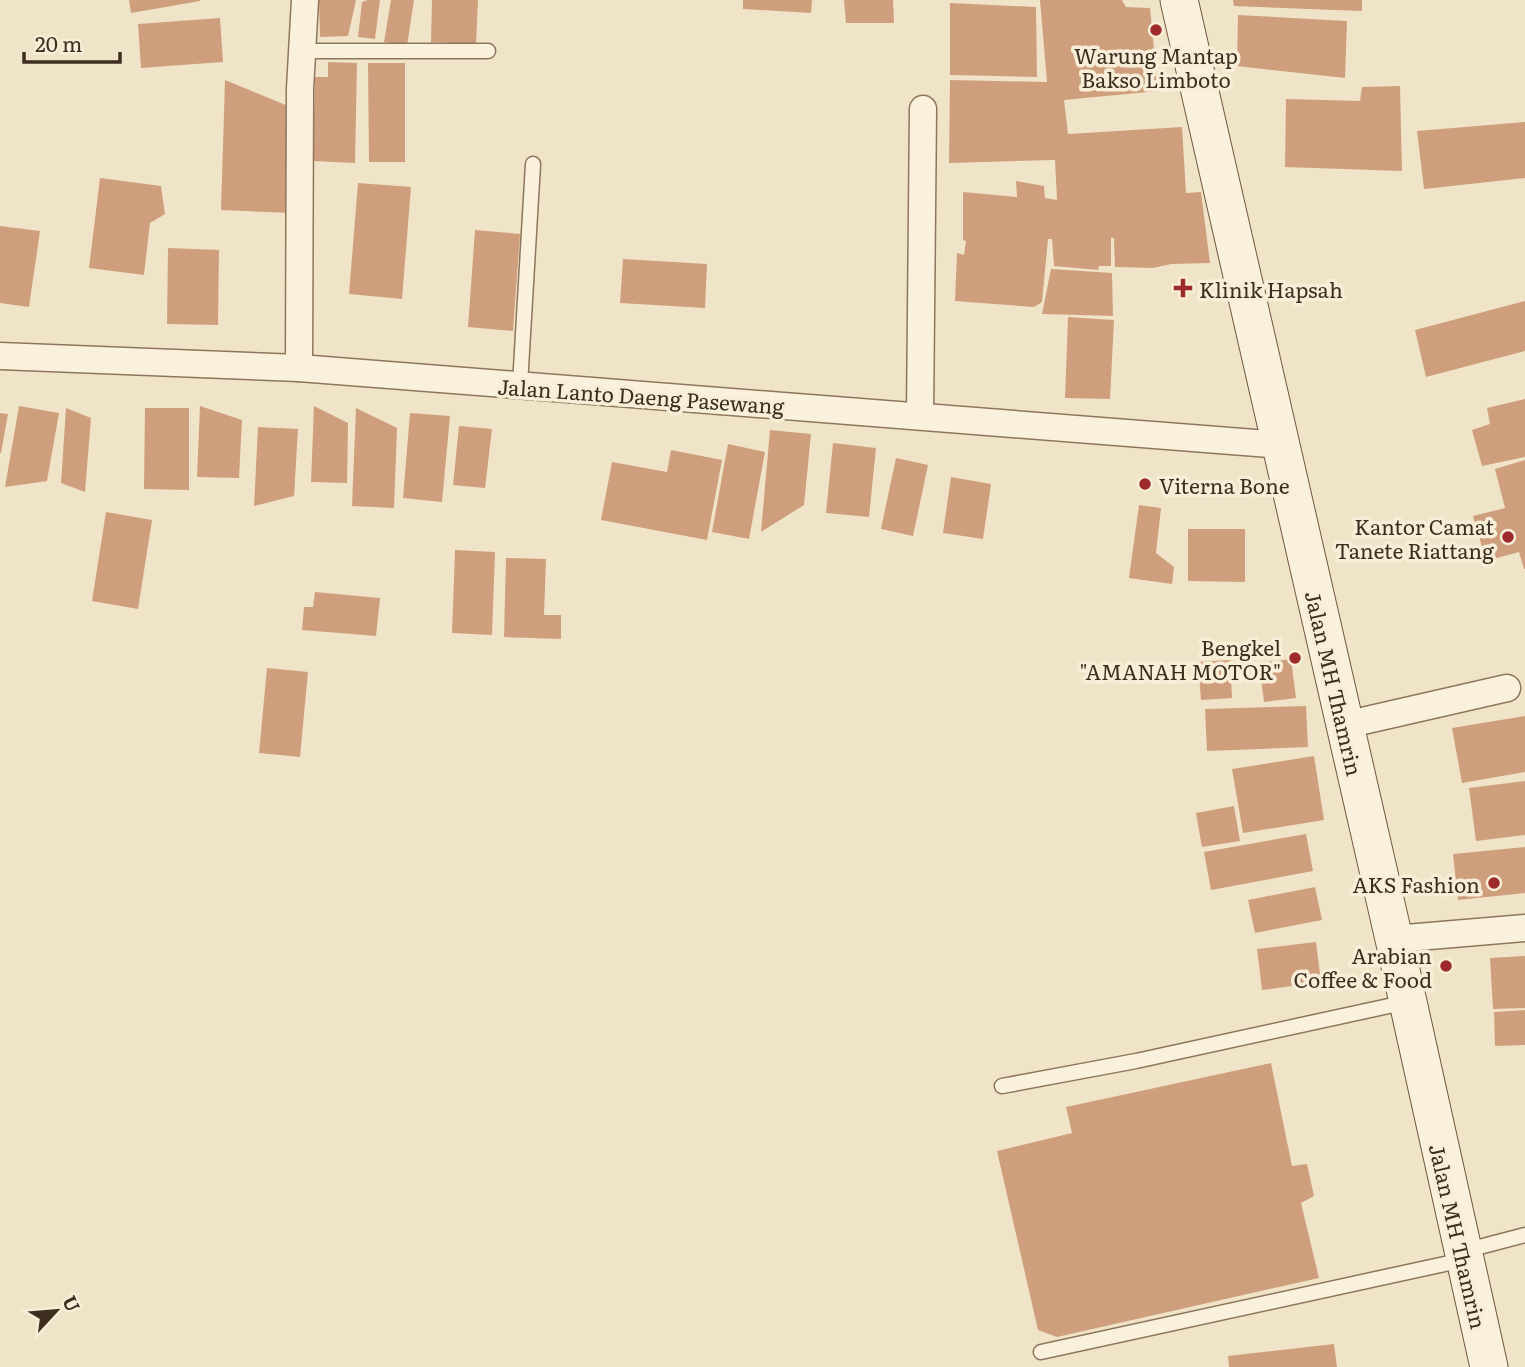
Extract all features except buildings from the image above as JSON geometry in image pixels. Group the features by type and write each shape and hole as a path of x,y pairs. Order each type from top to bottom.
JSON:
{"main road":[{"name":"Jalan MH Thamrin","path":"1179,0 1489,1367"}],"street":[{"path":"299,368 302,51 305,0"},
{"path":"920,416 923,109"},
{"name":"Jalan Lanto Daeng Pasewang","path":"0,356 299,368 1281,445"},
{"path":"1345,725 1507,688"},
{"path":"1394,939 1525,928"}],"lane":[{"path":"302,51 488,51"},
{"path":"520,385 533,164"},
{"path":"1002,1087 1407,1002"},
{"path":"1041,1352 1464,1256 1525,1235"}],"place":[{"name":"Warung Mantap Bakso Limboto","path":"1156,30"},
{"name":"Klinik Hapsah","path":"1183,288"},
{"name":"Viterna Bone","path":"1145,484"},
{"name":"Kantor Camat Tanete Riattang","path":"1508,537"},
{"name":"Bengkel \"AMANAH MOTOR\"","path":"1295,658"},
{"name":"AKS Fashion","path":"1494,883"},
{"name":"Arabian Coffee & Food","path":"1446,966"}]}
